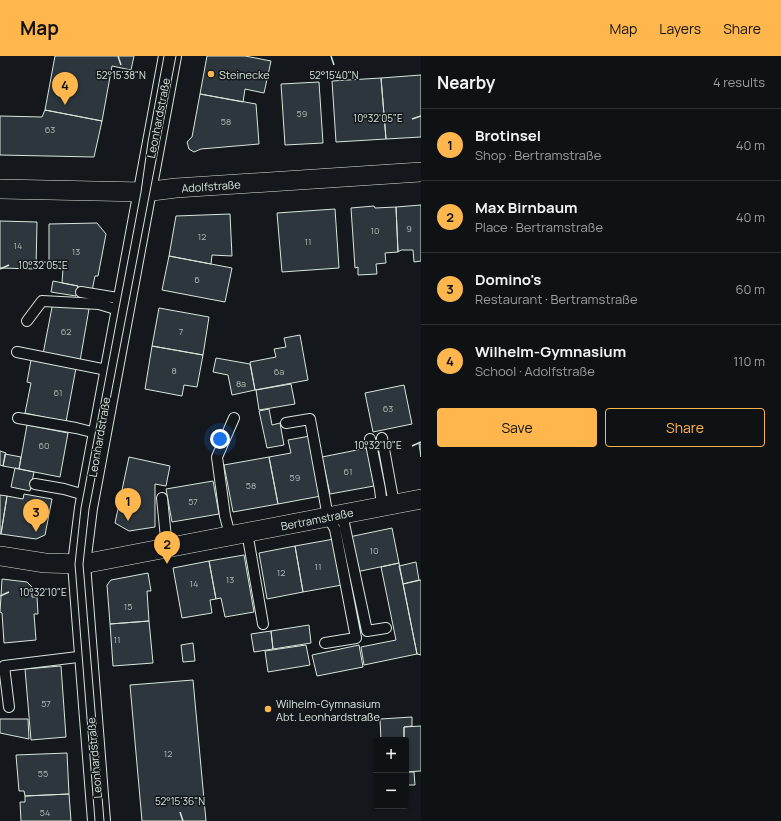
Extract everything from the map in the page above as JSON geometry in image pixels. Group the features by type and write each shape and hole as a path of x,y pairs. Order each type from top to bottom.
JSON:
{"street":[{"name":"Leonhardstraße","path":"99,821 79,564 88,496 170,56"},
{"name":"Adolfstraße","path":"0,189 144,192 421,172"},
{"name":"Bertramstraße","path":"0,556 45,563 79,564 421,499"}],"lane":[{"path":"81,292 123,305"},
{"path":"27,321 42,301 123,305"},
{"path":"17,352 112,371"},
{"path":"18,418 76,428 100,434"},
{"path":"234,418 217,457 225,516 238,534 263,624"},
{"path":"286,423 310,419 367,632 386,628"},
{"path":"382,438 388,505"},
{"path":"370,439 380,489 388,505"},
{"path":"35,484 64,489 88,496"},
{"path":"162,498 167,548"},
{"path":"325,643 356,638 335,529 335,515"},
{"path":"9,707 4,666 86,656"}],"building":[{"path":"55,56 134,56 131,70 112,66 102,121 45,110"},
{"path":"207,56 245,56 271,61 264,93 245,89 243,102 200,94"},
{"path":"421,75 421,137 386,139 381,78"},
{"path":"381,78 386,139 336,142 332,81"},
{"path":"319,82 323,143 285,145 281,84"},
{"path":"200,94 256,104 259,144 201,149 194,152 189,149 187,142 192,137"},
{"path":"45,110 102,121 94,157 0,155 0,116 42,117"},
{"path":"421,205 421,261 414,262 413,250 401,250 398,252 396,207"},
{"path":"374,206 375,208 396,207 398,252 385,253 386,263 376,264 377,274 358,275 358,267 355,268 351,208"},
{"path":"335,209 339,268 282,272 277,213"},
{"path":"230,214 232,256 212,255 211,264 169,256 176,216"},
{"path":"0,221 37,222 36,269 0,268"},
{"path":"97,223 106,234 98,276 95,276 92,291 77,289 78,286 62,283 63,269 49,267 49,224"},
{"path":"169,256 232,268 225,302 162,290"},
{"path":"53,281 78,286 76,296 51,292"},
{"path":"53,302 89,309 80,361 43,354"},
{"path":"159,308 209,317 203,355 152,346"},
{"path":"300,335 308,380 255,390 250,362 276,357 274,349 286,347 284,338"},
{"path":"152,346 203,355 197,387 184,385 182,396 145,389"},
{"path":"216,358 250,364 255,390 232,395 228,375 213,372"},
{"path":"31,360 76,368 66,422 25,413 31,383 27,382"},
{"path":"291,384 295,404 259,410 256,390"},
{"path":"404,385 412,424 373,432 365,393"},
{"path":"269,409 272,425 280,423 284,445 267,448 259,411"},
{"path":"27,425 68,433 60,477 19,469"},
{"path":"310,436 321,496 278,504 269,457 291,453 288,440"},
{"path":"419,444 421,444 421,457"},
{"path":"367,448 374,486 330,494 322,457"},
{"path":"0,451 6,453 3,466 0,465"},
{"path":"5,454 21,457 19,469 3,466"},
{"path":"129,457 170,466 166,486 155,484 155,527 129,531 115,523"},
{"path":"269,457 278,504 233,512 224,465"},
{"path":"15,468 34,472 30,491 11,487"},
{"path":"213,481 219,514 172,522 166,489"},
{"path":"24,494 52,499 45,535 36,539 1,534 7,496 23,499"},
{"path":"0,495 7,496 1,534 0,534"},
{"path":"392,528 399,563 356,572 349,537"},
{"path":"334,539 342,585 303,592 295,546"},
{"path":"295,546 303,592 267,599 259,553"},
{"path":"244,555 254,612 225,617 221,598 216,599 209,561"},
{"path":"209,561 216,599 210,600 212,613 182,618 173,568"},
{"path":"416,562 419,580 403,584 399,566"},
{"path":"399,563 417,654 364,665 361,647 396,640 381,567"},
{"path":"148,573 151,591 147,591 149,621 110,624 107,585 111,580"},
{"path":"2,579 27,582 32,587 32,597 37,597 38,614 34,614 36,640 4,643 2,613 0,612"},
{"path":"421,580 421,655 417,654 403,584"},
{"path":"149,621 153,663 113,666 110,624"},
{"path":"309,625 311,643 273,649 271,631"},
{"path":"271,631 273,649 254,652 251,634"},
{"path":"193,643 195,661 183,662 181,645"},
{"path":"306,645 310,665 268,672 265,651"},
{"path":"359,645 363,667 317,676 312,655"},
{"path":"61,666 66,737 31,740 25,669"},
{"path":"193,680 206,821 142,821 130,685"},
{"path":"412,717 412,726 404,727 404,737 381,737 380,719"},
{"path":"0,719 28,719 29,739 0,733"},
{"path":"421,726 421,771 409,772 409,737 404,737 404,727"},
{"path":"67,753 69,794 25,796 24,791 19,791 16,755"},
{"path":"409,772 414,772 415,785 409,785"},
{"path":"69,794 71,821 21,821 20,802 25,802 25,796"}],"tram line":[{"path":"95,821 75,564 81,508 141,192 148,142 164,56"},
{"path":"104,821 83,564 89,509 176,56"}],"place":[{"name":"Steinecke","path":"211,74"},
{"name":"Wilhelm-Gymnasium","path":"65,105"},
{"name":"Brotinsel","path":"128,521"},
{"name":"Domino's","path":"36,532"},
{"name":"Max Birnbaum","path":"167,564"},
{"name":"Wilhelm-Gymnasium Abt. Leonhardstraße","path":"268,709"}]}
